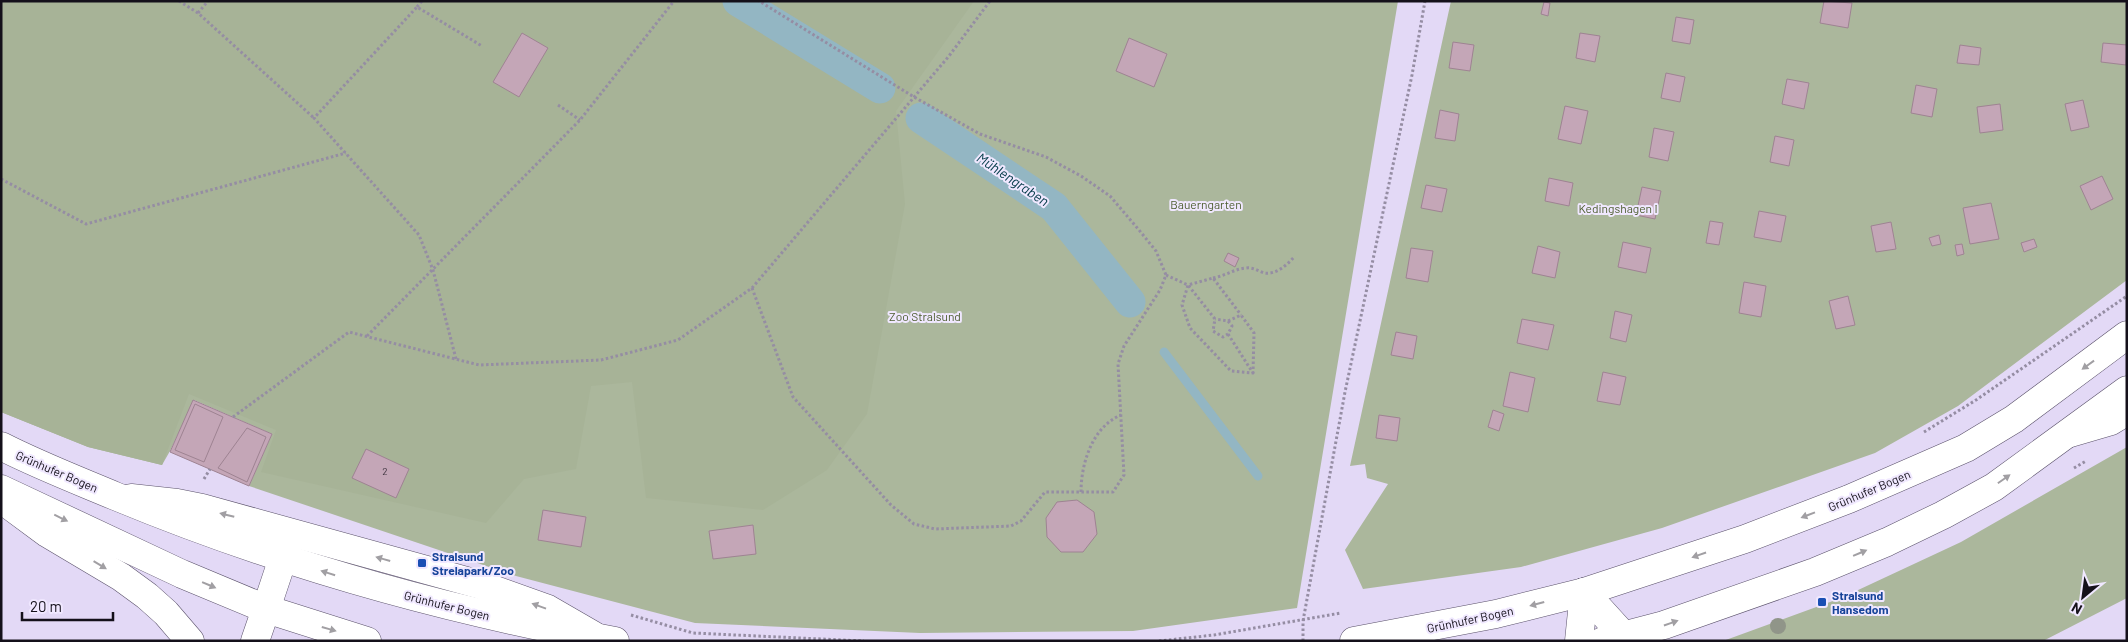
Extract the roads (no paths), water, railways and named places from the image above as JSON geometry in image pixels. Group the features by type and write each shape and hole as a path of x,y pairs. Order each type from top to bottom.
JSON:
{"main road":[{"name":"Grünhufer Bogen","path":"1354,641 1496,614 1584,592 1746,539 1849,499 1966,448 2014,419 2127,335"},
{"path":"1584,592 1617,639 1664,625 1815,572 1887,542 1943,515 1994,486 2127,390"},
{"path":"2068,434 2110,421 2127,412"},
{"name":"Grünhufer Bogen","path":"1,446 22,457 196,528 283,558 403,595 483,615 606,639"},
{"path":"1,489 182,574 266,609 367,641"},
{"path":"118,497 177,503 202,508 481,585 548,609 606,639"},
{"path":"1,499 47,533 121,577 148,596 166,613 190,641"},
{"path":"255,641 283,558"},
{"path":"1579,641 1584,592"}],"waterway":[{"name":"Mühlengraben","path":"738,1 880,88"},
{"name":"Mühlengraben","path":"921,118 1054,207 1130,302"},
{"name":"Mühlengraben","path":"1164,352 1258,476"}],"place":[{"name":"Stralsund Strelapark/Zoo","path":"422,563"},
{"name":"Stralsund Hansedom","path":"1822,602"}],"park label":[{"name":"Bauerngarten","path":"1206,204"},
{"name":"Kedingshagen I","path":"1618,208"},
{"name":"Zoo Stralsund","path":"925,316"}]}
